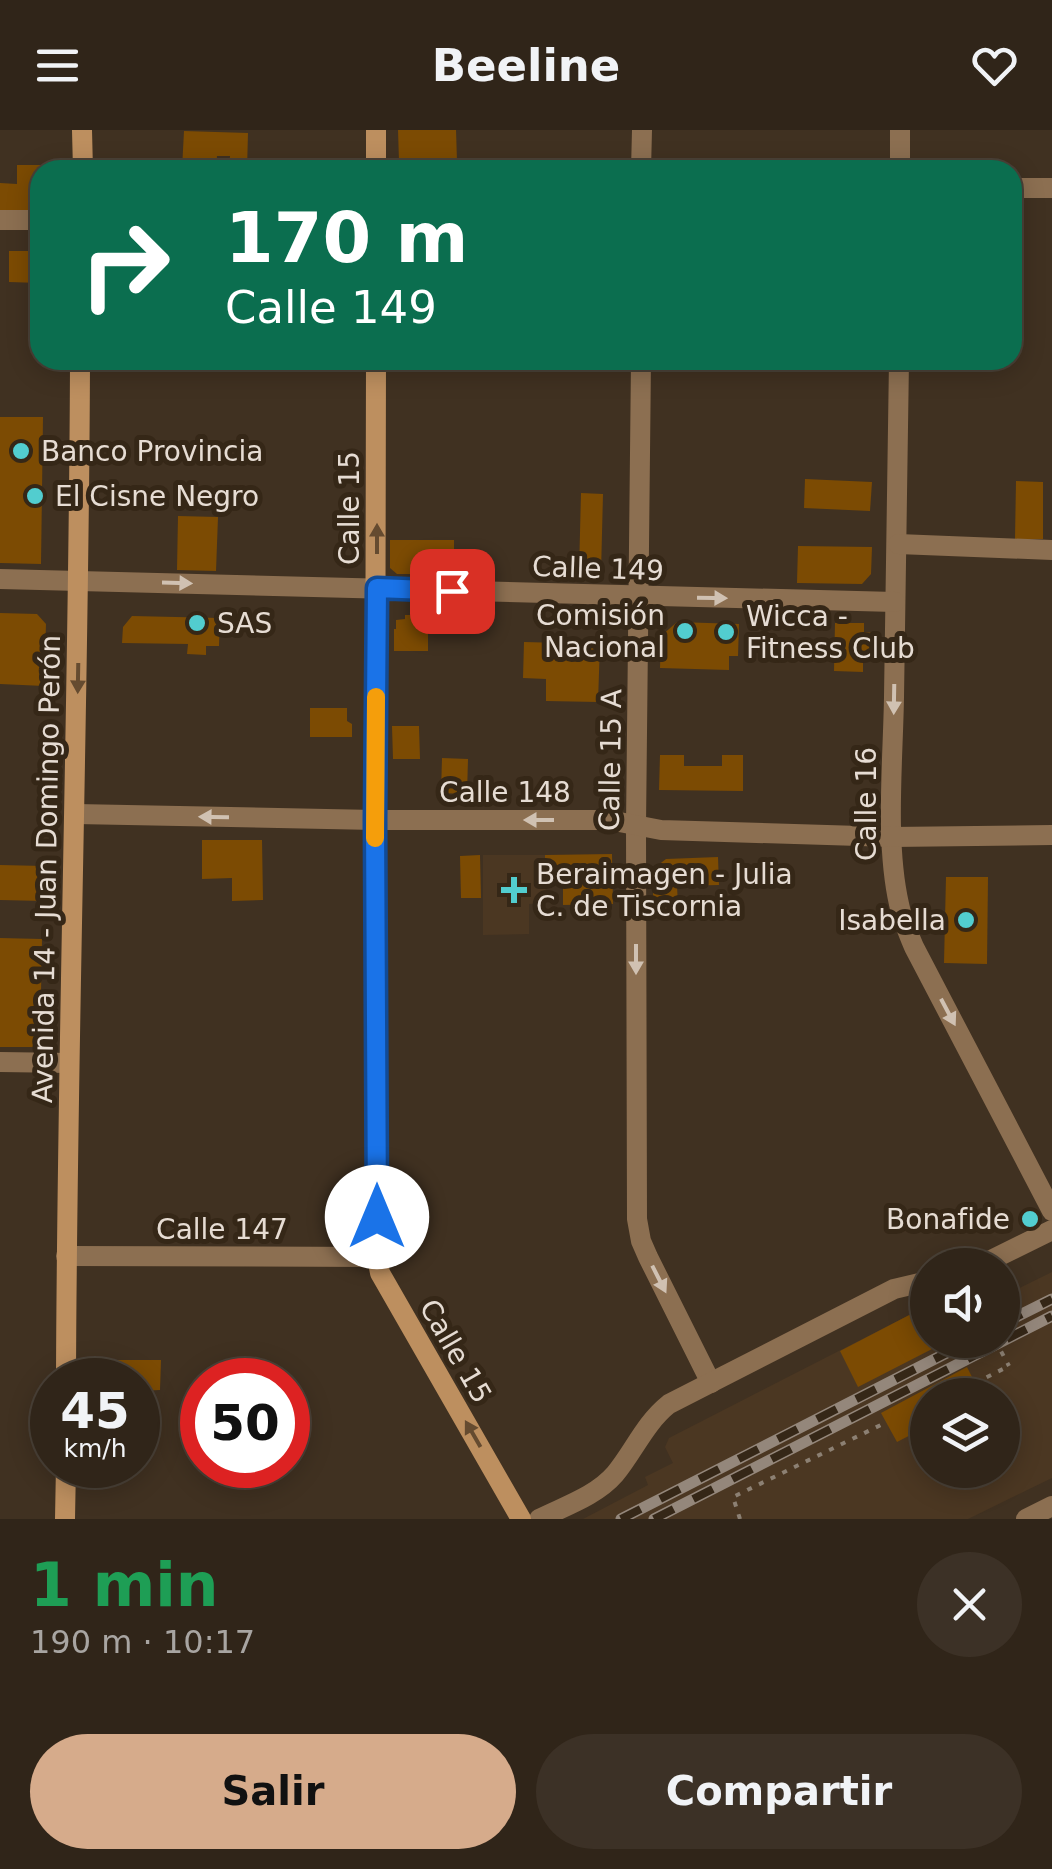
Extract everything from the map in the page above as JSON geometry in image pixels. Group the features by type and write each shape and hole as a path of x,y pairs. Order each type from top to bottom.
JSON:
{"main road":[{"path":"82,130 83,160"},
{"path":"376,130 376,160"},
{"name":"Avenida 14 - Juan Domingo Perón","path":"66,1358 80,370"},
{"name":"Calle 15","path":"376,370 377,1257 380,1273 521,1519"},
{"path":"66,1488 66,1519"}],"street":[{"path":"641,160 642,130"},
{"path":"900,130 900,160"},
{"path":"1022,188 1052,188"},
{"path":"0,220 30,220"},
{"name":"Calle 15 A","path":"640,370 637,1220 640,1240 712,1383"},
{"name":"Calle 16","path":"899,370 894,884 914,947 1052,1211"},
{"path":"898,544 1052,550"},
{"name":"Calle 149","path":"0,579 895,602"},
{"name":"Calle 148","path":"76,814 609,820 661,830 892,837 1052,835"},
{"path":"0,1062 69,1063"},
{"path":"1015,1248 1052,1230"},
{"name":"Calle 147","path":"66,1256 377,1257"},
{"path":"539,1519 606,1483 654,1417 669,1404 894,1289 910,1285"},
{"path":"1026,1519 1052,1506"}],"path":[{"path":"984,1378 1009,1366 1005,1358"},
{"path":"740,1519 733,1497 887,1422"}],"shaded area":[{"name":"Beraimagen - Julia C. de Tiscornia","path":"483,855 545,855 546,903 529,904 529,934 483,935"},
{"path":"1052,1272 1052,1478 968,1519 583,1519 648,1485 645,1477 673,1463 665,1447 669,1438 910,1315 910,1358 1020,1358 1020,1288"}],"building":[{"path":"398,130 456,130 457,160 399,160"},
{"path":"184,131 248,133 247,160 217,156 217,160 182,160"},
{"path":"17,165 30,165 30,210 0,210 0,183 17,184"},
{"path":"9,251 30,251 30,283 9,282"},
{"path":"0,417 43,417 41,564 0,563"},
{"path":"805,479 872,482 870,511 804,508"},
{"path":"1016,481 1043,482 1043,539 1015,539"},
{"path":"581,493 603,494 601,573 579,572"},
{"path":"178,516 218,517 216,571 177,570"},
{"path":"390,540 454,540 454,574 397,574 390,568"},
{"path":"798,546 872,547 871,574 862,584 797,583"},
{"path":"0,613 37,614 46,624 44,686 0,684"},
{"path":"405,615 428,615 428,651 394,651 396,620 405,619"},
{"path":"132,616 220,618 219,646 206,646 206,655 187,654 188,644 122,643 123,627"},
{"path":"677,622 739,624 738,656 729,656 729,670 660,668 661,636"},
{"path":"835,623 864,623 864,632 873,633 876,661 863,660 863,672 834,671"},
{"path":"524,642 600,644 598,702 546,701 546,679 523,678"},
{"path":"310,708 347,708 352,737 310,737"},
{"path":"392,726 419,726 420,759 393,759"},
{"path":"660,755 684,755 684,766 722,766 722,755 743,755 743,791 659,790"},
{"path":"442,758 468,759 467,794 441,793"},
{"path":"202,840 262,840 263,900 232,901 232,878 202,879"},
{"path":"612,854 613,904 563,905 563,882 545,883 545,855"},
{"path":"480,855 481,898 461,898 460,856"},
{"path":"718,857 719,885 677,886 678,905 653,906 653,869 666,859"},
{"path":"0,865 44,866 44,901 0,900"},
{"name":"Isabella","path":"946,877 988,877 987,964 944,963"},
{"path":"0,938 42,939 40,1047 0,1047"},
{"path":"910,1315 910,1358 915,1358 858,1387 840,1351"},
{"path":"967,1367 972,1378 946,1378"},
{"path":"910,1397 910,1435 897,1442 881,1413"}],"railway":[{"path":"1020,1315 1052,1299"},
{"path":"654,1519 1052,1316"},
{"path":"621,1519 937,1358"}],"slow traffic":[{"path":"375,838 376,697"}],"place":[{"name":"Banco Provincia","path":"21,451"},
{"name":"El Cisne Negro","path":"35,496"},
{"name":"SAS","path":"197,623"},
{"name":"Comisión Nacional","path":"685,631"},
{"name":"Wicca - Fitness Club","path":"726,632"},
{"name":"Beraimagen - Julia C. de Tiscornia","path":"514,890"},
{"name":"Isabella","path":"966,920"},
{"name":"Bonafide","path":"1030,1219"}],"route":[{"path":"377,1217 377,588 452,591"}]}
